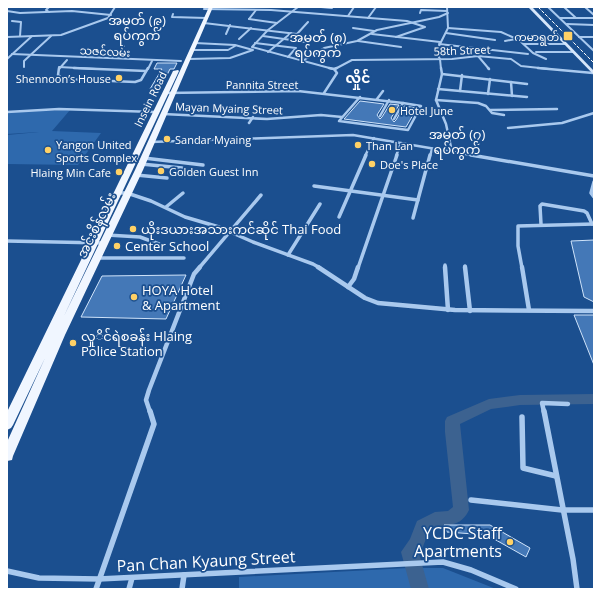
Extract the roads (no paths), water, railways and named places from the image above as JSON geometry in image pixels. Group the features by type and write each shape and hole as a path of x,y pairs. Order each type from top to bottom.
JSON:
{"main road":[{"path":"530,7 594,74"},
{"name":"Insein Road","path":"123,193 138,165 161,113 165,93 173,77 185,60 208,8"},
{"path":"161,113 173,93 185,60 192,50 203,20"},
{"path":"173,77 180,77"},
{"name":"အင်းစိန်လမ်း","path":"7,425 26,386 95,258 107,224 123,193"},
{"path":"54,335 101,240 107,224"},
{"name":"အင်းစိန်လမ်း","path":"7,456 12,436 39,386 54,335"},
{"path":"26,386 39,386"}],"street":[{"path":"49,7 46,10 49,12"},
{"path":"108,7 171,7"},
{"path":"7,37 52,36 67,33 111,15 115,7"},
{"path":"273,11 276,7"},
{"path":"298,7 268,30 252,46 268,52 304,60 334,69 338,73 324,93"},
{"path":"321,7 332,8"},
{"path":"348,16 354,7"},
{"path":"368,18 376,7"},
{"path":"447,7 449,17 448,28 436,52 440,59 442,74 436,100 446,124 452,152"},
{"path":"548,7 594,51"},
{"path":"564,7 577,18"},
{"path":"585,7 594,17"},
{"path":"208,8 348,16 412,22 425,28 396,36"},
{"path":"256,10 249,19 278,23"},
{"path":"420,13 421,10 448,12"},
{"path":"7,11 20,13 30,11 72,11 111,15"},
{"path":"439,17 448,12"},
{"path":"173,14 172,17 203,20 297,34 308,22"},
{"path":"353,28 374,31 412,22 439,17 449,17"},
{"path":"560,18 594,17"},
{"path":"12,21 21,22 20,36"},
{"path":"566,24 594,25"},
{"path":"226,34 230,25"},
{"path":"239,39 252,28"},
{"path":"448,28 497,30 513,37 524,44 531,52 546,59"},
{"path":"304,60 313,53 357,41 374,31"},
{"path":"268,52 290,33"},
{"path":"446,33 495,40"},
{"path":"371,34 528,54"},
{"path":"371,34 403,40"},
{"path":"7,59 32,36"},
{"path":"24,67 24,61 29,54 52,36"},
{"path":"263,36 305,42"},
{"path":"513,37 559,36"},
{"path":"579,37 594,37"},
{"path":"505,41 516,39"},
{"path":"357,41 401,46"},
{"path":"195,43 235,45"},
{"path":"255,43 296,48 288,57"},
{"path":"212,59 216,44"},
{"path":"326,44 335,46"},
{"path":"524,44 566,44"},
{"path":"192,50 228,50 235,45"},
{"name":"သဇင်လမ်း","path":"12,54 152,61 212,59 241,56 252,50 249,47 235,45"},
{"path":"531,52 574,52"},
{"path":"313,53 331,57"},
{"path":"478,56 489,69"},
{"name":"58th Street","path":"334,69 352,60 440,59 478,56 511,59 521,66 594,74"},
{"path":"67,60 59,67 57,72 60,78 74,80 135,82 140,80 152,61"},
{"path":"59,67 146,71"},
{"path":"442,74 462,75 527,84"},
{"path":"460,91 462,75"},
{"path":"488,94 490,79"},
{"path":"511,82 512,96"},
{"path":"438,89 527,97"},
{"name":"Pannita Street","path":"165,93 267,91 324,93 389,100 420,106 408,130 339,121 342,116"},
{"path":"377,99 383,91"},
{"path":"342,116 360,97"},
{"path":"380,116 389,100"},
{"path":"436,100 478,103 486,106 492,113 504,115"},
{"path":"394,119 403,103"},
{"name":"Mayan Myaing Street","path":"7,112 58,109 253,117 267,119 321,115 342,116"},
{"path":"490,110 557,109"},
{"path":"508,128 557,124 594,113"},
{"path":"249,124 250,119 253,117"},
{"path":"148,141 353,135 594,176"},
{"path":"339,217 349,191 374,138"},
{"path":"348,287 354,279 401,143"},
{"path":"413,218 432,148"},
{"path":"138,165 203,165"},
{"path":"138,165 182,168 186,170"},
{"path":"138,165 167,178"},
{"path":"594,182 591,195 594,197"},
{"path":"314,186 418,200"},
{"path":"123,193 185,216 219,226 253,242 313,264 365,298 378,303 470,311 594,311"},
{"path":"166,208 183,193"},
{"path":"96,589 154,424 146,400 163,349 194,274 231,232 233,226 261,195"},
{"path":"288,255 320,204"},
{"path":"529,310 518,246 517,228 520,225 593,224 587,213 584,211 542,204 540,206 541,224"},
{"path":"7,241 101,240 140,237 159,244"},
{"path":"95,258 184,258"},
{"path":"445,265 448,310"},
{"path":"465,266 470,311"},
{"path":"568,404 542,404 562,510 574,559 577,589"},
{"path":"522,417 523,468 556,476"},
{"path":"471,500 562,510 594,510"},
{"name":"Pan Chan Kyaung Street","path":"7,571 39,578 99,579 444,562 471,570 516,589"},
{"path":"182,589 184,575"},
{"path":"129,589 132,578"}],"waterway":[{"path":"420,589 410,552 417,543 423,526 435,520 452,518 461,510 460,488 452,421 489,404 520,400 594,399"}],"railway":[{"path":"538,7 594,63"}],"place":[{"name":"ကမာရွတ်","path":"568,36"},
{"name":"Shennoon’s House","path":"119,78"},
{"name":"Hotel June","path":"392,110"},
{"name":"Sandar Myaing","path":"167,139"},
{"name":"Than Lan","path":"358,145"},
{"name":"Yangon United Sports Complex","path":"48,150"},
{"name":"Doe's Place","path":"372,164"},
{"name":"Golden Guest Inn","path":"161,171"},
{"name":"Hlaing Min Cafe","path":"119,172"},
{"name":"ယိုးဒယားအသားကင်ဆိုင် Thai Food","path":"133,229"},
{"name":"Center School","path":"117,246"},
{"name":"HOYA Hotel & Apartment","path":"134,297"},
{"name":"လှုိင်ရဲစခန်း Hlaing Police Station","path":"73,343"},
{"name":"YCDC Staff Apartments","path":"510,542"}],"district":[{"name":"အမှတ် (၉) ရပ်ကွက်","path":"137,28"},
{"name":"အမှတ် (၈) ရပ်ကွက်","path":"318,44"},
{"name":"လှိုင်","path":"358,77"},
{"name":"အမှတ် (၇) ရပ်ကွက်","path":"457,142"}]}
